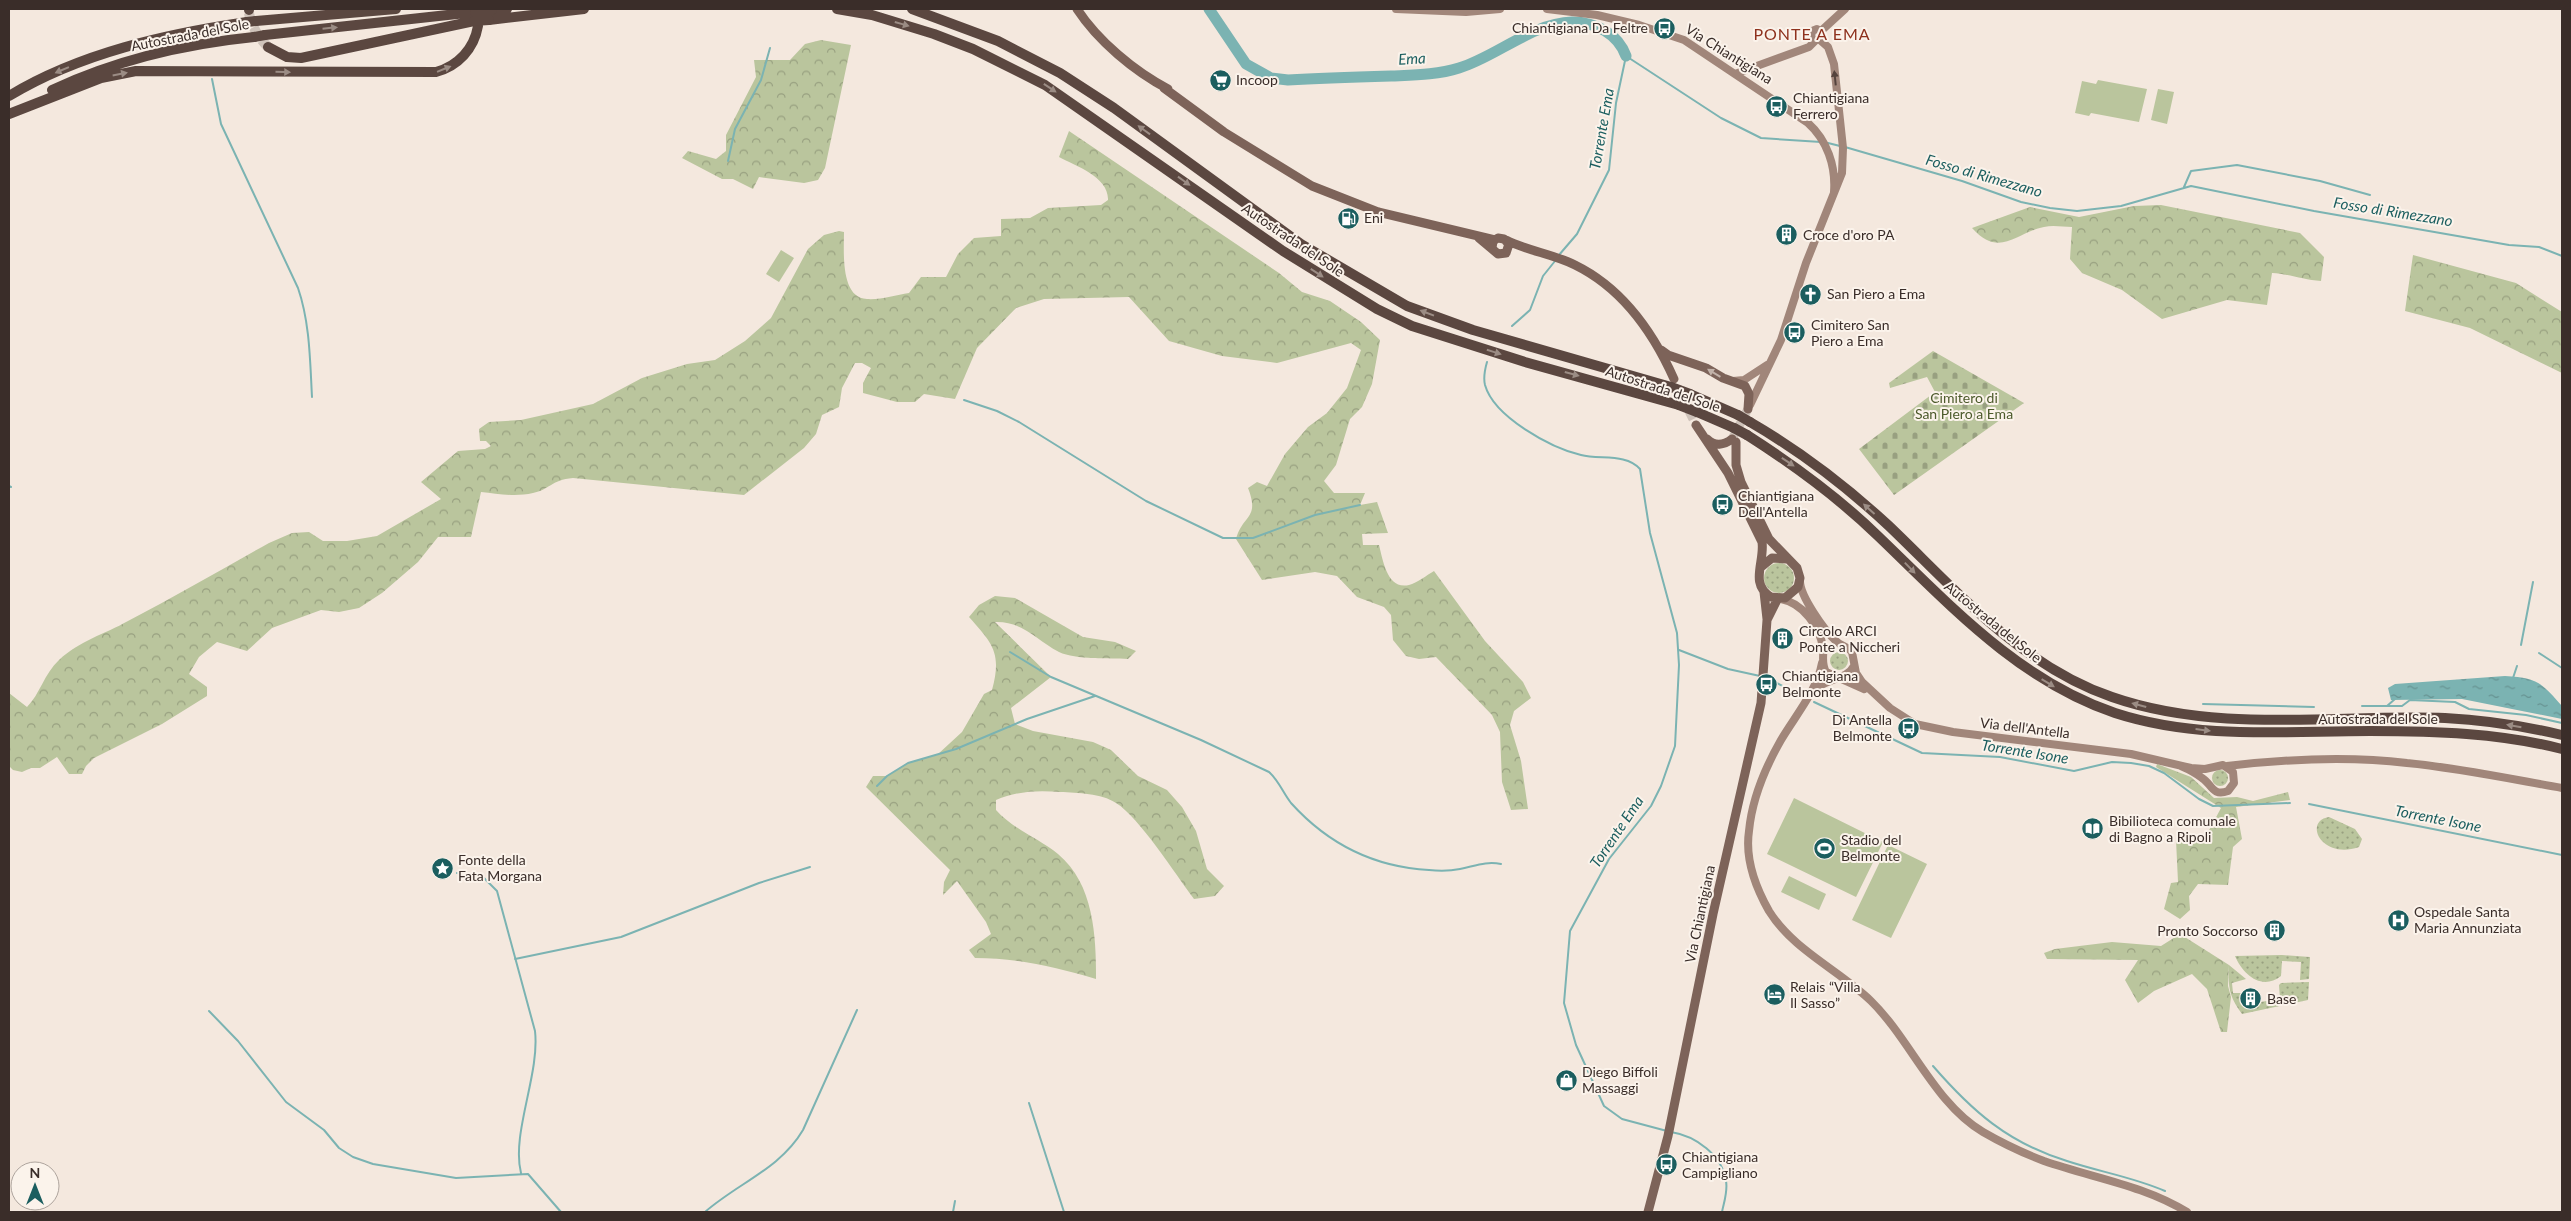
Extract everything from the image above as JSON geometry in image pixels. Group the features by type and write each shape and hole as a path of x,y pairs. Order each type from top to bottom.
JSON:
{"highway":[{"path":"252,22 271,16 333,9"},
{"name":"Autostrada del Sole","path":"9,96 74,65 124,48 193,31 252,22 396,9"},
{"name":"Autostrada del Sole","path":"9,113 66,83 128,61 206,43 259,36 476,20 507,9"},
{"path":"491,15 584,9"},
{"name":"Autostrada del Sole","path":"837,9 908,25 974,49 1045,85 1330,282 1377,309 1412,326 1525,362 1679,406 1697,412 1747,435 1812,478 1841,502 1878,535 1929,588 1997,648 2059,690 2091,704 2147,721 2214,732 2431,732 2469,734 2562,749"},
{"name":"Autostrada del Sole","path":"912,9 998,41 1060,73 1114,108 1301,244 1407,306 1472,330 1533,348 1673,382 1690,394 1738,415 1783,441 1849,491 1990,623 2022,650 2078,683 2111,697 2158,710 2275,720 2467,720 2562,736"},
{"path":"9,113 94,80 136,71 436,72 450,67 463,56 474,40 476,20 306,57 287,56 268,47"}],"main road":[{"path":"1077,9 1088,24 1121,56 1224,132 1237,138 1299,178 1395,215 1474,236 1493,244"},
{"name":"Via Chiantigiana","path":"1507,245 1501,255 1496,254 1493,244 1501,238 1507,245 1520,246 1576,265 1600,280 1623,300 1657,346 1673,382"},
{"name":"Via Chiantigiana","path":"1657,346 1668,355 1697,364 1747,388 1750,398 1748,409"},
{"path":"1673,382 1679,367 1685,364 1697,364"},
{"path":"1696,424 1728,473 1762,542 1764,552 1758,577"},
{"path":"1703,436 1710,442 1717,444 1734,441 1736,465 1741,482 1769,538 1797,567 1800,578"},
{"path":"1758,577 1762,566 1769,560 1777,557 1788,559"},
{"name":"Via Chiantigiana","path":"1648,1212 1671,1121 1764,682 1767,620 1764,592 1758,577"},
{"name":"Via Chiantigiana","path":"1767,620 1779,598 1793,593 1800,578"},
{"path":"1764,592 1779,598"}],"street":[{"path":"1396,9 1466,12 1500,9"},
{"name":"Via Chiantigiana","path":"1547,9 1597,16 1674,36 1694,45 1808,122 1824,142 1833,178 1833,199"},
{"path":"1735,74 1809,47 1818,40 1811,37 1812,32 1817,29 1821,31 1845,9"},
{"name":"Via Chiantigiana","path":"1748,409 1783,336 1806,262 1841,178 1843,146 1834,64 1828,47 1818,40"},
{"name":"Via Chiantigiana","path":"1730,381 1744,380 1770,362"},
{"name":"Via dell'Antella","path":"1800,578 1802,590 1812,610 1840,644 1852,652 1854,666 1859,678 1898,715 1915,724 1931,728 2131,754 2199,769 2220,765 2227,766 2261,762 2347,760 2408,763 2562,788"},
{"path":"1779,598 1793,602 1809,617 1821,641 1823,654 1822,663 1811,693 1795,717 1761,780 1748,830 1751,865 1757,887 1770,913 1786,933 1872,1002 1896,1028 1937,1087 1957,1110 1980,1130 2009,1146 2044,1161 2153,1193 2187,1212"},
{"path":"1823,654 1830,647 1840,644"},
{"name":"Via dell'Antella","path":"1822,663 1828,674 1855,683 1875,695"},
{"path":"1811,693 1822,684 1849,674 1854,666"},
{"path":"2227,766 2235,776 2261,762"},
{"name":"Via dell'Antella","path":"2181,766 2207,781 2212,790 2224,792 2233,786 2235,776"},
{"path":"2207,781 2208,773 2213,767"}],"green space":[{"path":"821,40 851,45 825,168 818,180 804,183 759,177 753,189 733,179 722,179 682,158 688,151 716,159 726,151 726,135 756,77 754,60 790,60 805,44"},
{"path":"2098,80 2147,89 2139,122 2091,113 2089,116 2075,113 2082,81 2096,84"},
{"path":"2158,89 2174,92 2167,124 2151,120"},
{"path":"1069,131 1279,273 1302,292 1330,301 1361,322 1380,340 1372,384 1362,407 1350,419 1336,465 1324,481 1334,493 1365,493 1360,505 1377,502 1388,533 1362,534 1363,545 1379,545 1384,566 1396,583 1409,585 1434,571 1485,641 1523,682 1531,698 1514,711 1510,725 1521,761 1528,809 1511,810 1502,782 1500,732 1492,715 1436,657 1419,659 1406,656 1393,640 1391,615 1384,607 1357,597 1337,576 1315,572 1262,580 1236,539 1251,511 1251,498 1248,488 1257,482 1267,486 1285,454 1308,427 1327,413 1347,388 1361,350 1351,343 1277,363 1222,356 1169,341 1129,297 1044,299 1016,308 977,348 955,399 924,394 915,402 897,402 863,393 863,383 871,368 862,363 855,363 842,388 839,407 822,415 816,434 804,448 744,495 573,478 560,481 538,492 527,494 507,495 481,492 471,537 438,537 418,562 382,593 359,608 339,612 321,610 272,628 247,651 217,642 199,657 189,674 207,687 207,696 162,724 94,758 86,766 82,774 69,774 57,757 40,768 31,768 22,772 13,770 9,766 9,693 27,707 54,666 67,653 146,612 269,543 292,533 309,532 323,541 347,541 377,536 441,499 421,482 458,451 485,449 491,446 486,441 480,441 479,429 489,422 521,420 593,404 642,378 687,364 715,360 745,341 771,318 808,249 824,235 839,231 844,232 845,272 852,291 858,297 877,299 909,293 921,277 946,277 958,254 974,238 1001,236 1001,219 1030,218 1048,208 1101,205 1108,200 1107,192 1103,185 1090,173 1059,157"},
{"path":"2161,205 2300,233 2324,257 2321,281 2272,273 2267,305 2227,300 2162,319 2122,290 2082,273 2070,259 2072,227 2044,227 2000,243 1991,242 1972,228 2030,207 2079,217 2134,206"},
{"path":"781,250 794,258 779,282 766,274"},
{"path":"2413,255 2516,283 2562,312 2562,373 2470,328 2405,311"},
{"name":"Cimitero di San Piero a Ema","path":"1933,351 2024,403 1894,495 1859,449 1935,392 1927,377 1890,388 1889,383"},
{"path":"1779,563 1790,567 1794,578 1790,589 1779,593 1768,589 1764,578 1768,567"},
{"path":"995,596 1015,598 1083,637 1115,642 1136,651 1128,659 1066,655 1021,628 995,622 1051,677 1011,708 1015,724 1033,731 1093,742 1111,750 1138,776 1167,790 1182,807 1196,831 1207,869 1224,886 1215,896 1194,899 1157,847 1135,821 1116,803 1103,797 1082,793 1036,791 1020,793 996,800 996,810 1003,817 1058,854 1070,866 1079,880 1086,895 1093,928 1096,979 1036,964 991,958 975,958 969,950 991,934 986,922 957,881 943,895 944,882 950,870 866,787 873,776 887,776 908,763 937,755 962,732 984,694 992,690 996,667 993,650 984,635 969,617 979,605"},
{"path":"1835,652 1843,652 1848,657 1846,668 1835,670 1830,665 1830,657"},
{"path":"2157,764 2191,777 2214,798 2237,797 2253,801 2288,792 2290,800 2236,807 2242,839 2233,847 2228,885 2198,884 2189,896 2190,910 2180,919 2164,909 2171,883 2178,882 2176,840 2207,834 2221,808 2156,767"},
{"path":"2217,770 2223,770 2228,775 2226,784 2217,786 2212,781 2212,775"},
{"name":"Stadio del Belmonte","path":"1794,798 1883,842 1856,897 1767,854"},
{"path":"2329,817 2355,829 2362,839 2359,847 2346,850 2335,848 2326,844 2320,838 2317,832 2317,825 2321,820"},
{"path":"1888,845 1927,864 1891,938 1852,920"},
{"path":"1789,876 1826,894 1819,910 1781,892"},
{"path":"2180,934 2229,965 2228,986 2231,997 2227,1032 2221,1032 2207,989 2192,974 2154,991 2138,1003 2125,980 2138,960 2047,959 2044,953 2055,949 2112,942 2161,946"},
{"path":"2282,955 2310,957 2309,979 2300,980 2301,962 2282,961 2281,976 2267,982 2260,981 2248,975 2235,956"},
{"path":"2229,965 2246,979 2232,983 2233,993 2243,993 2244,1005 2260,1004 2260,1002 2280,999 2279,985 2281,983 2309,982 2308,1000 2242,1014 2234,1002 2230,991"}],"water":[{"path":"2505,676 2532,680 2543,686 2562,706 2562,719 2462,699 2391,700 2388,688 2395,684"}],"waterway":[{"name":"Ema","path":"1209,9 1246,64 1271,78 1288,80 1417,75 1442,72 1473,63 1543,28 1572,22 1589,24 1605,31 1618,41 1626,56"},
{"path":"728,161 735,129 761,80 770,48"},
{"name":"Fosso di Rimezzano","path":"1559,255 1577,234 1609,170 1616,103 1626,56 1721,118 1761,138 1821,142"},
{"path":"212,79 221,124 298,288 307,328 312,397"},
{"name":"Fosso di Rimezzano","path":"1828,143 1840,146"},
{"name":"Fosso di Rimezzano","path":"1845,147 1962,181 2021,202 2050,208 2077,211 2121,206 2191,186 2314,211 2509,245 2539,247 2562,256"},
{"path":"2184,187 2191,171 2237,165 2320,181 2370,195"},
{"name":"Torrente Ema","path":"1512,326 1530,310 1543,276 1555,261"},
{"name":"Torrente Ema","path":"1487,362 1484,382 1490,397 1511,419 1525,429 1555,446 1569,451 1581,455 1628,461 1640,469 1650,533 1677,633 1679,665 1675,746 1661,786 1651,806 1609,859 1570,931 1564,1003 1576,1045 1604,1106 1622,1119 1667,1131"},
{"path":"964,400 997,411 1019,422 1146,501 1223,538 1253,538 1315,515 1360,505"},
{"path":"2521,645 2533,582"},
{"name":"Torrente Isone","path":"1679,650 1728,669 1760,676"},
{"path":"1010,652 1051,677 1201,740 1269,772 1276,779 1291,803 1305,818 1353,851 1389,864 1429,870 1452,870 1485,863 1501,864"},
{"path":"2539,653 2562,668"},
{"path":"2513,678 2517,666"},
{"name":"Torrente Isone","path":"1767,678 1800,695"},
{"path":"877,786 887,776 908,763 956,749 1027,719 1095,696"},
{"path":"2387,706 2395,699"},
{"path":"2362,706 2402,706 2410,700 2455,702 2469,709 2526,715 2562,723"},
{"name":"Torrente Isone","path":"1814,702 1922,753 2000,757 2074,771 2112,762 2131,763 2149,766 2164,773 2199,799 2213,806 2290,803"},
{"path":"2203,704 2314,707"},
{"name":"Torrente Isone","path":"2309,804 2562,855"},
{"path":"515,959 621,937 759,883 810,867"},
{"path":"457,873 482,876 497,891 535,1031 534,1066 520,1140 519,1157 521,1173"},
{"path":"705,1212 758,1175 794,1144 803,1130 857,1010"},
{"path":"209,1011 238,1041 286,1102 324,1130 339,1148 353,1157 373,1164 456,1178 528,1174 561,1212"},
{"path":"1933,1066 1962,1097 1992,1124 2027,1145 2046,1154 2165,1191"},
{"path":"1029,1103 1064,1212"},
{"name":"Torrente Ema","path":"1671,1132 1698,1142 1719,1163 1724,1172 1726,1185 1726,1196 1722,1212"},
{"path":"953,1212 955,1201"}],"tunnel":[{"path":"249,13 256,32 268,47"},
{"path":"1677,387 1696,425"},
{"path":"1732,439 1748,409"}],"place":[{"name":"Chiantigiana Da Feltre","path":"1664,28"},
{"name":"Incoop","path":"1220,80"},
{"name":"Chiantigiana Ferrero","path":"1777,106"},
{"name":"Eni","path":"1348,218"},
{"name":"Croce d'oro PA","path":"1787,235"},
{"name":"San Piero a Ema","path":"1811,294"},
{"name":"Cimitero San Piero a Ema","path":"1795,333"},
{"name":"Chiantigiana Dell'Antella","path":"1722,504"},
{"name":"Circolo ARCI Ponte a Niccheri","path":"1783,639"},
{"name":"Chiantigiana Belmonte","path":"1766,684"},
{"name":"Di Antella Belmonte","path":"1908,728"},
{"name":"Bibilioteca comunale di Bagno a Ripoli","path":"2093,829"},
{"name":"Stadio del Belmonte","path":"1825,848"},
{"name":"Fonte della Fata Morgana","path":"442,868"},
{"name":"Ospedale Santa Maria Annunziata","path":"2398,920"},
{"name":"Pronto Soccorso","path":"2274,931"},
{"name":"Relais “Villa Il Sasso”","path":"1774,995"},
{"name":"Base","path":"2251,999"},
{"name":"Diego Biffoli Massaggi","path":"1566,1080"},
{"name":"Chiantigiana Campigliano","path":"1666,1165"}],"district":[{"name":"PONTE A EMA","path":"1812,34"}]}
